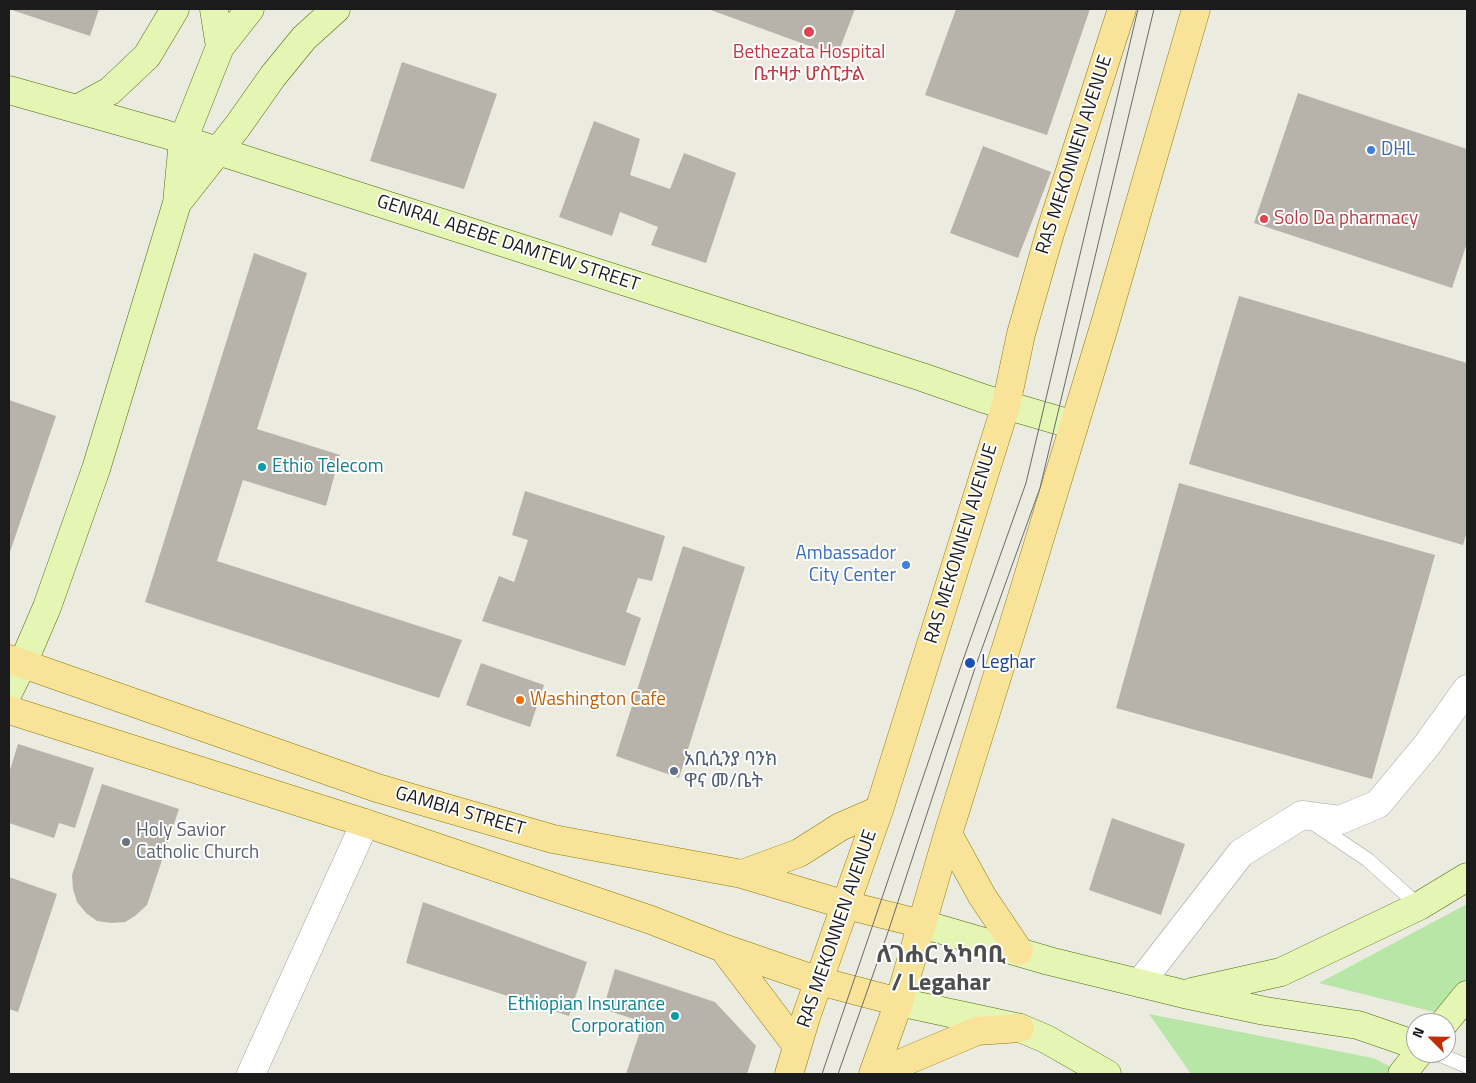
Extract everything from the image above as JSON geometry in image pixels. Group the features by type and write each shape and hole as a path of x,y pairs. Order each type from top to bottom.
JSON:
{"main road":[{"path":"77,109 110,90 147,56 175,9"},
{"path":"214,9 220,48"},
{"path":"9,691 16,661 47,607 96,469 177,203 184,140 220,48 250,9"},
{"path":"177,203 304,38 336,9"},
{"name":"RAS MEKONNEN AVENUE","path":"788,1074 818,981 879,810 1006,405 1021,334 1050,233 1122,9"},
{"path":"873,1074 899,1002 948,834 1020,606 1104,327 1196,9"},
{"name":"GENRAL ABEBE DAMTEW STREET","path":"9,90 184,140 1006,405 1074,425"},
{"name":"GAMBIA STREET","path":"16,661 386,790 553,839 742,874 922,924"},
{"name":"GAMBIA STREET","path":"9,710 365,823 651,920 723,948 818,981 899,1002"},
{"path":"742,874 799,853 840,828 879,810"},
{"path":"948,834 982,896 1019,951"},
{"path":"1184,994 1281,972 1419,906 1467,877"},
{"path":"922,924 1049,961 1184,994 1265,1011 1358,1026 1406,1042"},
{"path":"723,948 797,1046"},
{"path":"1452,1013 1467,995"},
{"path":"899,1002 1020,1028 1046,1039 1107,1074"},
{"path":"886,1074 899,1064 977,1031 1020,1028"},
{"path":"1402,1074 1411,1063"}],"street":[{"path":"1140,983 1241,853 1302,815 1340,820 1378,804 1428,745 1467,689"},
{"path":"251,1074 365,823"}],"lane":[{"path":"1302,815 1368,860 1419,906"}],"green space":[{"path":"1467,904 1467,981 1434,1012 1319,983"},
{"path":"1149,1014 1373,1058 1395,1069 1388,1074 1191,1074"}],"building":[{"path":"9,9 99,9 90,36"},
{"name":"Bethezata Hospital ቤተዛታ ሆስፒታል","path":"708,9 855,9 837,56"},
{"path":"956,9 1090,9 1047,135 925,95"},
{"path":"402,62 497,94 464,189 370,161"},
{"path":"1298,93 1467,149 1467,243 1452,288 1254,223"},
{"path":"594,121 640,139 630,175 670,189 684,153 736,173 706,263 651,245 658,227 620,212 612,236 559,217"},
{"path":"983,146 1051,172 1018,258 950,233"},
{"name":"Ethio Telecom","path":"254,253 307,273 257,429 340,455 326,506 243,480 217,561 462,640 439,698 145,602"},
{"path":"1239,296 1467,363 1467,531 1463,545 1189,464"},
{"path":"9,400 56,416 9,555"},
{"path":"1179,483 1435,555 1372,779 1116,708"},
{"path":"525,491 665,536 652,581 638,578 626,612 641,618 625,666 482,621 499,576 514,582 528,540 512,535"},
{"path":"683,546 745,567 679,778 616,756"},
{"path":"481,663 544,685 530,727 466,705"},
{"path":"18,744 94,768 75,828 59,823 54,838 9,823 9,773"},
{"name":"Holy Savior Catholic Church","path":"102,784 179,809 147,905 125,922 97,921 86,913 77,902 73,889 72,875"},
{"path":"1112,818 1185,844 1161,915 1089,890"},
{"path":"9,877 57,894 18,1012 9,1009"},
{"path":"423,902 587,962 569,1016 406,963"},
{"name":"Ethiopian Insurance Corporation","path":"615,969 715,1002 756,1046 747,1074 626,1074 643,1022 603,1009"}],"tram line":[{"path":"822,1074 963,660 1026,483 1138,9"},
{"path":"838,1074 888,932 976,665 1040,488 1154,9"}],"place":[{"name":"Bethezata Hospital ቤተዛታ ሆስፒታል","path":"809,32"},
{"name":"DHL","path":"1371,150"},
{"name":"Solo Da pharmacy","path":"1264,219"},
{"name":"Ethio Telecom","path":"262,467"},
{"name":"Ambassador City Center","path":"906,565"},
{"name":"Leghar","path":"970,663"},
{"name":"Washington Cafe","path":"520,700"},
{"name":"አቢሲንያ ባንክ ዋና መ/ቤት","path":"674,771"},
{"name":"Holy Savior Catholic Church","path":"126,842"},
{"name":"Ethiopian Insurance Corporation","path":"675,1016"}],"district":[{"name":"ለገሐር አካባቢ / Legahar","path":"941,970"}]}
